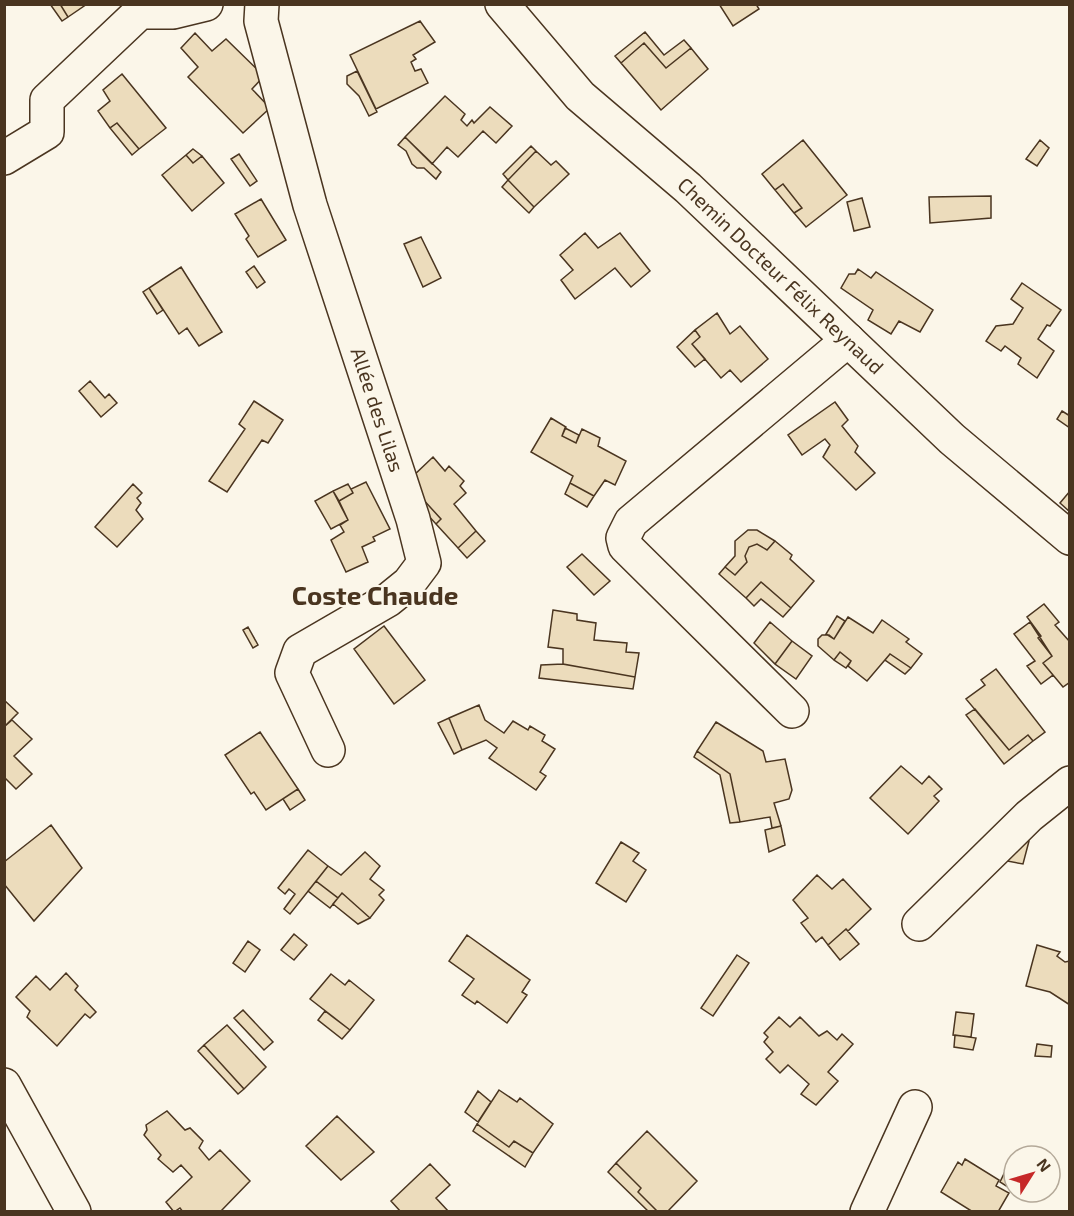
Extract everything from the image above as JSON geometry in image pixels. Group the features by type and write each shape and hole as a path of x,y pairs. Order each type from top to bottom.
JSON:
{"street":[{"path":"4,158 47,132 47,100 138,8 172,12 206,4"},
{"name":"Allée des Lilas","path":"262,4 261,21 310,205 413,519 424,563 409,583 388,600 300,651 292,673 328,750"},
{"name":"Chemin Docteur Félix Reynaud","path":"502,4 580,96 688,188 952,439 1070,538"},
{"path":"792,711 625,546 623,538 631,522 848,340"},
{"path":"919,924 1029,816 1070,783"},
{"path":"4,1085 74,1212"},
{"path":"867,1212 915,1107"}],"building":[{"path":"50,4 60,4 68,17 62,21"},
{"path":"60,4 87,4 68,17"},
{"path":"719,4 756,4 759,9 733,26"},
{"path":"420,21 435,42 413,55 416,59 411,62 415,71 421,69 428,83 376,109 350,55"},
{"path":"645,32 664,55 684,40 691,48 666,68 644,43 621,63 615,56"},
{"path":"195,33 212,51 226,39 264,76 252,89 270,108 243,133 188,77 198,67 181,48"},
{"path":"644,43 666,68 691,48 708,69 661,110 621,63"},
{"path":"357,71 377,112 369,116 359,96 347,84 347,76"},
{"path":"122,74 166,128 139,149 117,123 110,128 98,111 110,101 103,90"},
{"path":"445,96 465,114 461,120 467,126 472,120 474,123 490,107 512,126 496,143 483,131 458,157 447,147 432,164 405,137"},
{"path":"117,123 139,149 132,155 110,128"},
{"path":"405,137 441,172 436,179 424,168 417,168 412,164 406,151 398,145"},
{"path":"803,140 847,195 806,227 794,213 802,208 783,184 775,190 762,174"},
{"path":"1040,140 1049,148 1037,166 1026,159"},
{"path":"531,146 536,151 508,180 503,174"},
{"path":"193,149 202,156 193,163 186,155"},
{"path":"536,151 551,165 556,161 569,174 534,207 508,180"},
{"path":"239,154 257,181 250,186 231,159"},
{"path":"186,155 193,163 202,156 224,183 192,211 162,175"},
{"path":"508,180 534,207 529,213 502,187"},
{"path":"783,184 802,208 794,213 775,190"},
{"path":"991,196 991,218 930,223 929,197"},
{"path":"862,198 870,227 854,231 847,202"},
{"path":"261,199 286,240 258,257 246,239 249,236 235,214"},
{"path":"585,233 598,248 620,233 650,271 631,287 615,268 575,299 561,280 573,270 560,255"},
{"path":"421,237 441,278 423,287 404,244"},
{"path":"254,266 265,282 257,288 246,272"},
{"path":"181,267 222,332 199,346 187,328 179,334 149,288"},
{"path":"858,269 871,278 876,272 933,310 920,332 899,321 891,334 868,320 873,310 841,288 849,274 855,274"},
{"path":"1022,283 1061,310 1038,339 1054,351 1037,378 1018,364 1021,358 1005,346 1001,351 986,341 996,326 1013,324 1023,308 1011,299"},
{"path":"149,288 163,310 157,314 143,292"},
{"path":"717,313 730,334 740,326 768,359 741,382 730,370 721,378 692,344 700,337 695,330"},
{"path":"695,330 700,337 692,344 705,359 695,367 677,347"},
{"path":"90,381 105,398 109,394 117,403 101,417 79,391"},
{"path":"254,401 283,420 268,443 262,440 227,492 209,481 245,429 239,424"},
{"path":"835,402 848,420 842,426 858,446 855,452 875,473 856,490 823,457 830,445 825,439 802,455 788,435"},
{"path":"1062,411 1070,416 1070,428 1057,419"},
{"path":"551,418 566,427 562,436 576,443 582,429 600,438 598,446 626,461 615,485 605,480 594,496 570,483 573,476 531,452"},
{"path":"565,428 579,435 576,443 562,436"},
{"path":"433,457 445,471 449,466 464,481 460,486 466,493 454,504 476,531 458,548 436,524 441,519 420,496 410,479"},
{"path":"366,482 390,529 373,537 375,541 362,547 368,562 346,572 331,540 344,532 340,525 348,520 339,501 353,493 351,489"},
{"path":"570,483 594,496 587,507 565,494"},
{"path":"133,484 142,493 137,498 141,503 136,510 143,519 117,547 95,527"},
{"path":"348,484 353,493 339,501 333,491"},
{"path":"333,491 348,520 331,529 315,501"},
{"path":"1070,491 1070,512 1060,503"},
{"path":"420,496 441,519 436,524 415,501"},
{"path":"748,530 757,530 775,541 767,550 757,544 749,547 745,556 747,562 735,575 725,567 735,556 735,541"},
{"path":"476,531 485,541 467,558 458,548"},
{"path":"775,541 792,555 790,559 814,581 791,608 761,582 746,598 719,574 725,567 735,575 747,562 745,556 749,547 757,544 767,550"},
{"path":"582,554 610,581 594,595 567,567"},
{"path":"761,582 791,608 783,617 761,599 754,606 746,598"},
{"path":"1044,604 1059,622 1055,625 1070,642 1070,682 1063,687 1043,663 1052,656 1038,638 1041,636 1027,617"},
{"path":"553,610 577,614 577,620 596,623 594,640 627,643 626,652 639,653 635,677 563,664 563,649 548,647"},
{"path":"837,616 845,621 834,639 826,634"},
{"path":"848,617 873,633 882,620 909,639 906,642 922,654 911,668 890,654 867,681 848,666 851,661 840,652 834,660 818,646 818,639 822,635 829,635 834,639"},
{"path":"770,622 792,641 775,664 754,643"},
{"path":"1030,622 1052,656 1043,663 1053,675 1041,684 1027,666 1035,661 1014,634"},
{"path":"384,626 425,680 394,704 354,649"},
{"path":"248,627 258,645 253,648 243,630"},
{"path":"792,641 812,656 796,679 775,664"},
{"path":"840,652 851,661 846,668 834,660"},
{"path":"890,654 911,668 905,674 885,660"},
{"path":"563,664 635,677 633,689 539,678 541,665"},
{"path":"996,669 1045,732 1033,741 1028,735 1009,750 966,699 985,685 981,680"},
{"path":"4,700 18,713 4,727"},
{"path":"479,705 485,720 504,733 513,721 528,730 530,726 545,735 542,741 555,749 540,772 546,776 536,790 489,758 497,748 486,740 462,750 449,718"},
{"path":"975,709 1009,750 1028,735 1033,741 1004,764 966,715"},
{"path":"449,718 462,750 454,754 438,723"},
{"path":"12,720 32,739 14,756 32,774 16,789 4,777 4,727"},
{"path":"716,722 763,751 766,762 785,759 792,790 789,799 774,803 781,826 772,828 770,817 740,822 730,774 697,751"},
{"path":"260,732 298,789 266,810 254,792 251,794 225,755"},
{"path":"697,751 730,774 740,822 730,823 720,775 694,757"},
{"path":"901,766 922,784 929,776 942,789 934,796 939,801 908,834 870,798"},
{"path":"298,789 305,800 290,810 283,799"},
{"path":"51,825 82,868 34,921 4,884 4,862"},
{"path":"781,826 785,845 769,852 765,830"},
{"path":"1014,838 1029,841 1023,864 1007,861"},
{"path":"621,842 639,853 633,861 646,870 626,902 596,883"},
{"path":"308,850 328,866 290,914 284,909 295,894 289,889 285,894 278,888"},
{"path":"365,852 380,866 370,879 384,890 379,895 384,900 370,918 342,893 338,898 316,881 328,866 341,875"},
{"path":"817,875 832,889 843,879 871,909 848,931 846,929 828,945 822,937 816,942 801,923 808,918 793,900"},
{"path":"316,881 338,898 330,908 308,891"},
{"path":"342,893 370,918 358,924 333,904"},
{"path":"846,929 859,944 840,960 828,945"},
{"path":"294,934 307,945 294,960 281,950"},
{"path":"467,935 530,980 522,992 527,995 507,1023 477,1001 475,1004 462,995 474,979 449,961"},
{"path":"248,941 260,950 245,972 233,963"},
{"path":"1037,945 1060,952 1057,956 1065,962 1070,961 1070,1005 1050,992 1026,986"},
{"path":"737,955 749,963 713,1016 701,1008"},
{"path":"66,973 78,986 75,990 96,1012 90,1018 85,1014 57,1046 27,1017 30,1011 16,997 36,976 50,990"},
{"path":"331,974 345,985 349,980 374,1000 350,1030 310,999"},
{"path":"243,1010 273,1042 264,1050 234,1018"},
{"path":"325,1011 350,1030 342,1039 318,1020"},
{"path":"956,1012 974,1014 971,1037 953,1035"},
{"path":"779,1017 790,1027 800,1017 819,1036 827,1031 837,1040 842,1034 853,1044 828,1072 838,1081 816,1105 801,1094 809,1084 788,1065 780,1073 766,1059 773,1052 764,1042 768,1037 764,1033"},
{"path":"227,1025 266,1067 244,1089 204,1045"},
{"path":"955,1035 976,1038 973,1050 954,1047"},
{"path":"1037,1044 1052,1046 1051,1057 1035,1056"},
{"path":"204,1045 244,1089 238,1094 198,1051"},
{"path":"499,1090 517,1102 520,1098 553,1124 533,1153 514,1141 509,1147 477,1124"},
{"path":"478,1091 491,1102 478,1122 465,1112"},
{"path":"167,1111 185,1130 190,1128 203,1141 199,1148 209,1160 220,1150 250,1181 220,1212 183,1212 180,1208 174,1212 166,1202 192,1177 181,1165 173,1172 158,1159 161,1155 144,1135 147,1130 146,1125"},
{"path":"337,1116 374,1152 341,1180 306,1146"},
{"path":"477,1124 509,1147 514,1141 533,1153 525,1167 473,1131"},
{"path":"647,1131 697,1181 667,1212 658,1212 638,1192 641,1188 616,1163"},
{"path":"965,1159 999,1180 996,1186 1002,1189 1003,1204 998,1212 973,1212 941,1192 958,1162 962,1165"},
{"path":"616,1163 641,1188 638,1192 658,1212 649,1212 608,1172"},
{"path":"430,1164 450,1185 436,1198 449,1212 401,1212 391,1201"}],"district":[{"name":"Coste Chaude","path":"375,596"}]}
